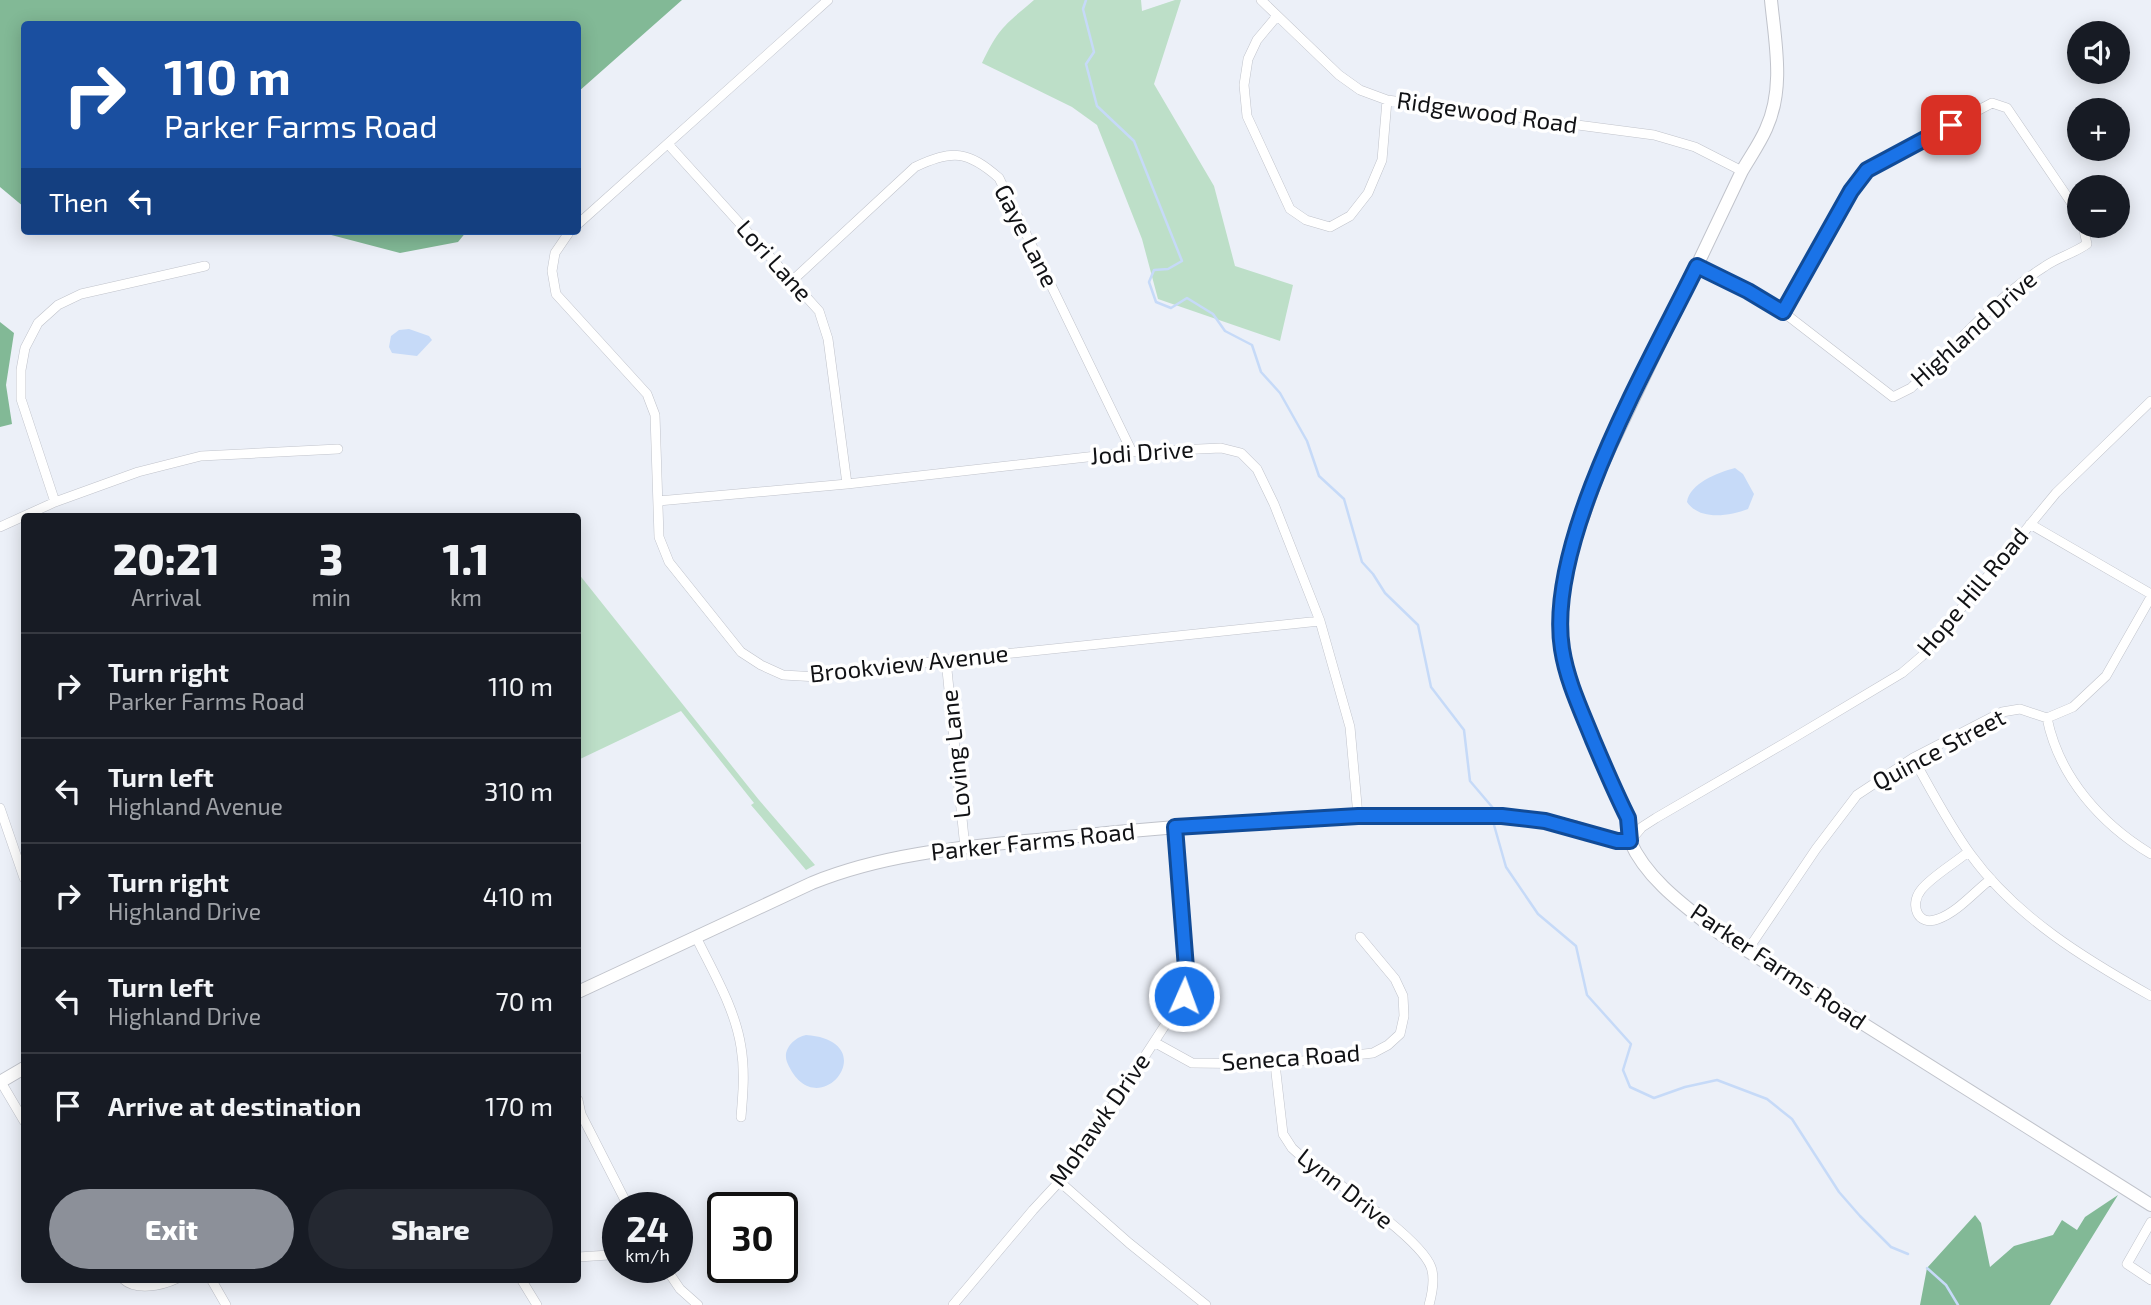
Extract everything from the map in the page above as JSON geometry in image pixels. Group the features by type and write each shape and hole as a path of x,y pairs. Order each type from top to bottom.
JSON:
{"street":[{"path":"581,221 828,0"},
{"name":"Ridgewood Road","path":"1261,0 1339,75 1360,89 1387,100 1654,135 1695,147 1742,171"},
{"path":"1630,841 1628,818 1571,687 1559,630 1561,595 1574,541 1601,467 1742,171 1767,127 1775,100 1778,69 1771,0"},
{"path":"1277,16 1256,40 1248,59 1244,85 1247,116 1290,209 1306,220 1330,227 1349,216 1368,193 1382,160 1387,100"},
{"path":"1783,312 1851,191 1867,170 1992,103 2007,108 2067,196"},
{"name":"Lori Lane","path":"668,144 819,311 828,339 847,484"},
{"name":"Gaye Lane","path":"793,280 915,167 936,157 961,154 979,161 999,178 1132,452"},
{"name":"Brookview Avenue","path":"567,235 555,253 552,271 556,294 647,394 655,415 659,537 669,562 741,652 761,665 783,675 818,677 946,660 1321,621"},
{"name":"Highland Drive","path":"1697,266 1783,312 1893,397 1911,388 2010,293 2046,265 2075,253 2087,244 2086,238"},
{"path":"55,502 21,400 21,370 25,348 38,323 58,305 81,294 205,266"},
{"name":"Hope Hill Road","path":"1630,841 1656,818 1902,673 1933,644 2056,493 2151,401"},
{"name":"Jodi Drive","path":"658,501 847,484 1132,452 1221,448 1241,453 1257,469 1321,621 1350,727 1358,816"},
{"path":"31,513 138,472 201,456 338,449"},
{"path":"0,527 21,517"},
{"path":"2030,524 2151,596 2106,676 2073,707 2047,718 2052,743 2071,777 2096,811 2127,839 2151,854"},
{"name":"Loving Lane","path":"946,660 965,848"},
{"name":"Quince Street","path":"1747,951 1816,849 1857,795 1913,758 2002,712 2020,709 2047,718"},
{"path":"1913,758 1968,852 1991,879 2046,930 2151,996"},
{"path":"0,808 21,869"},
{"name":"Parker Farms Road","path":"581,991 841,871 902,856 1175,827 1358,816 1530,818 1617,841 1630,841 1640,861 1668,891 1719,933 2151,1205"},
{"name":"Mohawk Drive","path":"953,1305 1060,1182 1184,996 1187,981 1175,827"},
{"path":"1968,852 1921,888 1914,909 1918,916 1937,920 1991,879"},
{"path":"696,937 726,997 741,1045 744,1084 741,1117"},
{"name":"Seneca Road","path":"1154,1042 1192,1063 1275,1064 1373,1053 1400,1034 1405,1016 1403,996 1388,970 1360,937"},
{"name":"Lynn Drive","path":"1275,1064 1283,1134 1303,1158 1412,1240 1431,1268 1429,1305"},
{"path":"21,1070 0,1082 21,1116"},
{"path":"581,1114 621,1192"},
{"path":"1060,1182 1191,1301 1206,1305"},
{"path":"2151,1222 2127,1264 2151,1280"},
{"path":"581,1258 602,1256"},
{"path":"127,1283 150,1286 161,1283"},
{"path":"213,1283 226,1305"},
{"path":"524,1283 537,1305"},
{"path":"676,1283 698,1305"}],"green space":[{"path":"0,0 682,0 581,89 581,21 21,21 21,204 0,187"},
{"path":"1034,0 1141,0 1142,11 1181,0 1154,84 1214,186 1235,266 1293,285 1280,341 1158,299 1142,239 1097,125 1072,107 982,63 1004,27"},
{"path":"331,235 464,235 458,242 400,253"},
{"path":"0,322 14,333 6,385 12,424 0,427"},
{"path":"581,577 759,800 815,865 806,870 751,805 754,803 681,711 581,759"},
{"path":"2118,1195 2050,1305 1920,1305 1927,1268 1975,1215 1981,1223 1990,1267 2014,1246 2053,1235 2062,1220 2077,1230 2085,1217"}],"water":[{"path":"409,329 429,336 432,340 417,356 392,353 389,347 391,336 399,330"},
{"path":"1735,468 1743,474 1754,494 1748,509 1715,515 1699,512 1687,502 1693,489 1699,484"},
{"path":"806,1035 830,1041 842,1051 844,1064 838,1077 827,1085 814,1088 800,1081 787,1062 786,1053 790,1044"}],"waterway":[{"path":"1086,0 1083,9 1094,52 1086,64 1097,106 1134,141 1182,261 1168,269 1154,270 1149,282 1156,302 1171,308 1187,298 1213,314 1225,331 1252,345 1261,372 1280,393 1307,441 1319,476 1344,499 1362,562 1385,593 1418,625 1431,687 1464,730 1470,781 1493,808"},
{"path":"1494,825 1506,867 1538,914 1576,946 1587,995 1631,1044 1623,1070 1630,1087 1654,1098 1717,1080 1767,1099 1792,1119 1839,1192 1860,1216 1891,1247 1908,1254"},
{"path":"1927,1268 1946,1285 1958,1305"}],"route":[{"path":"1184,996 1187,981 1175,827 1358,816 1502,816 1530,818 1617,841 1630,841 1628,818 1571,687 1559,630 1561,595 1568,561 1588,498 1617,429 1697,266 1783,312 1851,191 1867,170 1951,125"}]}
